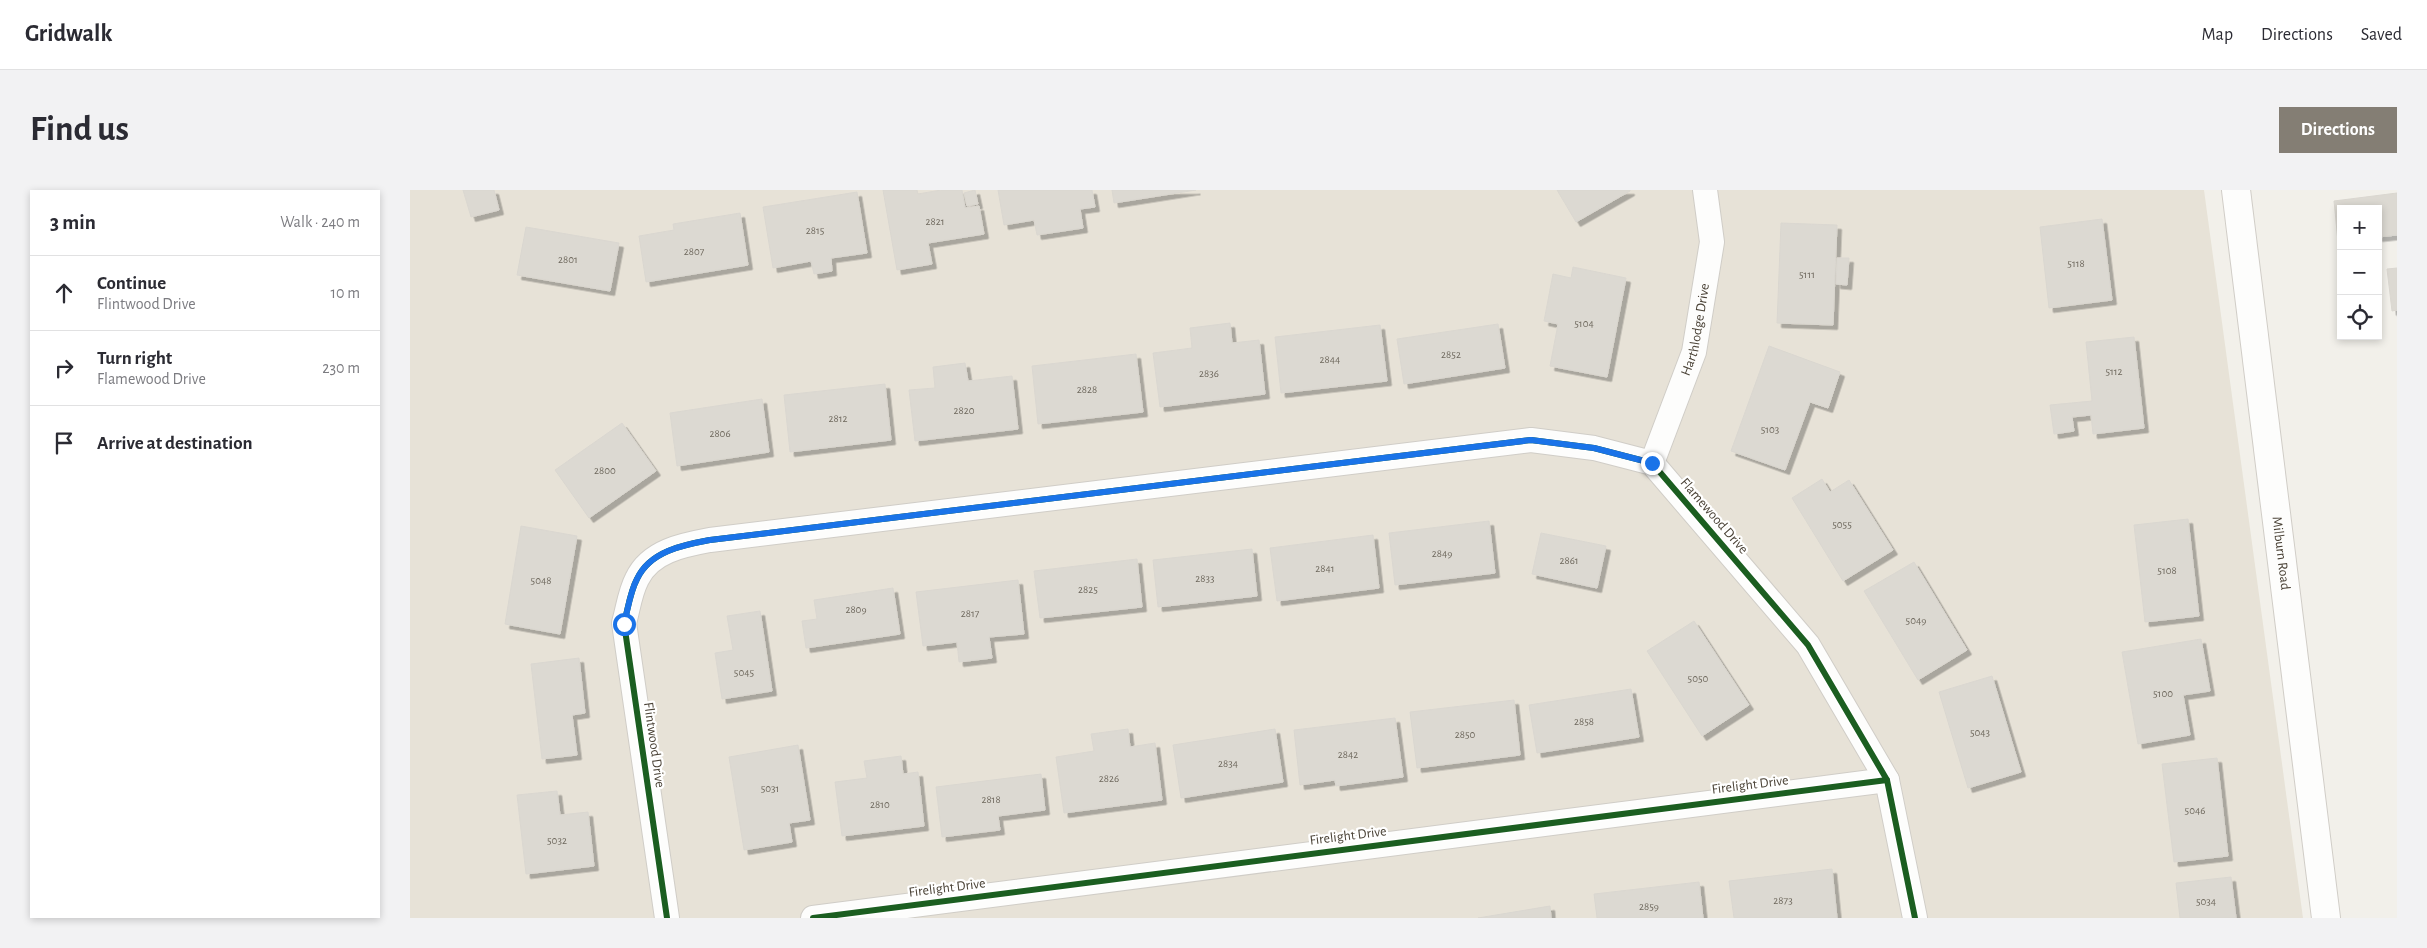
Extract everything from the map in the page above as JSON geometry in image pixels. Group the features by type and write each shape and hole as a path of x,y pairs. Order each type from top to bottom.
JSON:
{"street":[{"name":"Harthlodge Drive","path":"1652,463 1694,352 1712,242 1705,190"},
{"name":"Milburn Road","path":"2236,190 2326,918"},
{"name":"Flintwood Drive","path":"666,918 624,624 637,578 661,554 676,547 710,540 1531,440 1594,448 1652,463"},
{"name":"Flamewood Drive","path":"1652,463 1808,645 1887,780 1915,918"},
{"name":"Firelight Drive","path":"813,918 1887,780"}],"shaded area":[{"path":"410,190 2204,190 2303,918 410,918"}],"building":[{"path":"463,190 494,190 499,210 471,217"},
{"path":"883,190 917,190 918,194 941,190 962,190 965,208 979,206 984,234 928,243 932,264 897,270"},
{"path":"975,190 978,204 967,206 964,193"},
{"path":"998,190 1092,190 1095,207 1080,209 1083,228 1037,235 1034,220 1004,225"},
{"path":"1112,190 1196,190 1114,203"},
{"path":"1557,190 1630,190 1630,191 1576,222"},
{"path":"857,192 867,253 831,258 832,271 814,274 811,261 773,268 763,207"},
{"path":"2397,193 2397,235 2382,237 2382,205 2337,205 2337,232 2334,201"},
{"path":"740,213 748,265 646,282 639,236 674,230 673,224"},
{"path":"2102,219 2112,300 2049,308 2040,227"},
{"path":"1781,223 1837,225 1833,325 1777,323"},
{"path":"526,227 619,243 610,291 517,275"},
{"path":"1837,258 1849,258 1847,285 1836,284"},
{"path":"1573,267 1626,278 1607,377 1550,366 1558,324 1544,321 1553,274 1571,278"},
{"path":"2397,268 2397,310 2392,311 2387,269"},
{"path":"1230,323 1232,343 1259,340 1265,394 1160,407 1153,353 1192,348 1190,328"},
{"path":"1498,324 1505,368 1404,384 1397,339"},
{"path":"1380,325 1387,381 1281,393 1275,337"},
{"path":"2134,337 2144,428 2093,434 2091,415 2072,417 2074,431 2054,434 2050,405 2092,401 2086,342"},
{"path":"1769,346 1840,372 1828,408 1810,402 1785,470 1731,451"},
{"path":"1136,354 1143,412 1038,424 1032,366"},
{"path":"965,363 968,381 1012,376 1018,429 915,441 909,390 935,388 933,367"},
{"path":"885,384 891,440 790,452 784,395"},
{"path":"762,399 769,452 677,466 670,413"},
{"path":"622,423 656,471 589,518 555,470"},
{"path":"1822,479 1830,492 1849,480 1893,550 1843,581 1792,498"},
{"path":"2188,519 2199,616 2145,622 2134,525"},
{"path":"1489,521 1495,573 1395,585 1389,533"},
{"path":"521,526 577,536 560,634 505,624"},
{"path":"1541,533 1606,546 1597,588 1532,574"},
{"path":"1373,535 1379,588 1277,601 1270,548"},
{"path":"1252,549 1257,596 1158,607 1153,560"},
{"path":"1137,559 1142,607 1040,618 1034,571"},
{"path":"1914,562 1967,650 1918,680 1864,591"},
{"path":"1018,580 1024,634 989,637 992,658 959,662 957,642 923,646 916,592"},
{"path":"893,588 900,634 806,648 802,621 817,619 814,600"},
{"path":"760,611 772,691 722,699 715,653 733,650 727,616"},
{"path":"1694,621 1749,705 1702,736 1647,651"},
{"path":"2201,639 2210,691 2183,695 2190,735 2138,744 2122,652"},
{"path":"579,658 585,713 572,715 577,755 542,759 531,664"},
{"path":"1992,676 2021,772 1968,788 1939,692"},
{"path":"1631,689 1639,737 1537,753 1529,705"},
{"path":"1514,700 1520,755 1417,768 1410,712"},
{"path":"1395,718 1403,777 1336,786 1335,780 1300,785 1294,730"},
{"path":"1128,729 1130,747 1155,743 1162,800 1064,813 1056,757 1094,751 1091,734"},
{"path":"1275,729 1283,782 1181,798 1173,745"},
{"path":"798,745 810,820 789,823 792,842 744,850 729,757"},
{"path":"901,756 903,774 918,772 924,826 842,836 835,782 867,778 864,761"},
{"path":"2217,758 2228,856 2174,862 2162,764"},
{"path":"1041,774 1045,810 998,816 1000,830 942,837 936,787"},
{"path":"557,791 560,815 588,812 594,866 526,874 517,795"},
{"path":"1832,869 1837,918 1734,918 1729,881"},
{"path":"2231,877 2236,918 2180,918 2176,883"},
{"path":"1699,882 1703,918 1597,918 1594,894"},
{"path":"1550,906 1551,918 1478,918"}],"cycle path":[{"path":"667,918 624,623 631,595 643,569 650,562 668,551 710,540 1531,440 1594,448 1652,463 1808,645 1887,780 1915,918"},
{"path":"813,918 1887,780"}],"route":[{"path":"624,624 637,578 648,565 661,554 676,547 710,540 1531,440 1594,448 1652,463"}]}
